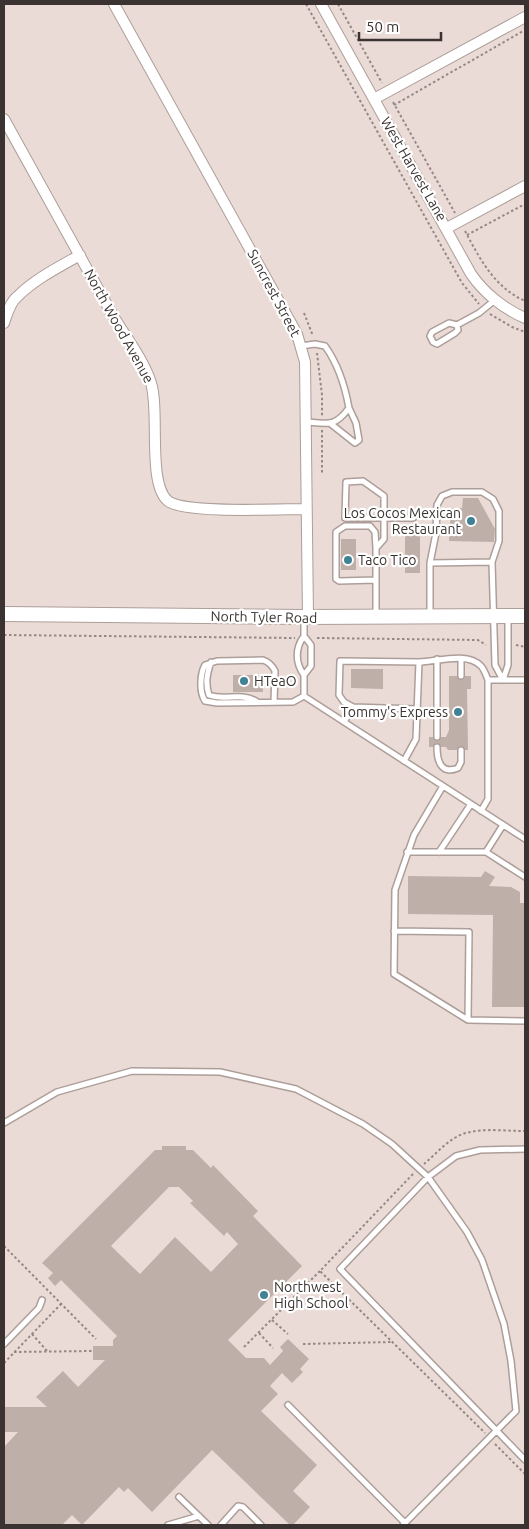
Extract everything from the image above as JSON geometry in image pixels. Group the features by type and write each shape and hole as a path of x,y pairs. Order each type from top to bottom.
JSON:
{"main road":[{"name":"North Tyler Road","path":"4,614 430,618 525,616"}],"street":[{"name":"Suncrest Street","path":"114,4 259,263 297,334 301,346 306,362 306,617"},
{"name":"West Harvest Lane","path":"321,4 476,280 510,311 525,318"},
{"path":"374,99 525,17"},
{"name":"North Wood Avenue","path":"4,119 151,382 154,394 156,470 161,492 166,500 175,506 208,510 306,509"},
{"path":"446,228 525,186"},
{"path":"4,324 8,310 16,296 80,255"}],"lane":[{"path":"457,325 458,330 455,333 437,344 433,342 430,336 432,332 449,323 457,325 479,313 496,300"},
{"path":"301,346 315,344 325,346 333,357 346,394 348,408 356,423 359,440 355,443 331,424"},
{"path":"307,422 331,424 341,418 348,408"},
{"path":"376,548 384,539 384,518 384,496 363,481 346,482 345,518 384,518 413,518"},
{"path":"430,618 430,563 436,533 437,505 442,496 452,492 482,492 493,499 499,511 499,540 492,562 493,617 495,665 503,680"},
{"path":"376,580 336,579 336,532 345,526 370,526 375,532 376,548 376,580 376,617"},
{"path":"430,563 492,562"},
{"path":"503,680 508,665 508,616"},
{"path":"304,675 297,667 298,644 304,637 306,617"},
{"path":"304,637 311,646 311,666 304,675 304,696"},
{"path":"437,659 437,737"},
{"path":"417,709 354,707 344,702 339,695 340,661 427,662 437,659 472,659 482,667 488,680 488,799 481,811"},
{"path":"461,659 461,676"},
{"path":"274,702 275,671 268,662 263,660 212,661 205,665 202,671 202,696 205,701 258,702 274,702 293,702 304,696"},
{"path":"404,761 416,739 419,662"},
{"path":"488,680 525,680"},
{"path":"304,696 525,839"},
{"path":"344,722 354,707"},
{"path":"437,747 439,763 443,768 451,771 458,768 461,762 461,750"},
{"path":"443,786 414,835 395,890 394,974 468,1020 525,1020"},
{"path":"439,852 471,804"},
{"path":"486,852 503,825"},
{"path":"407,852 486,852 525,878"},
{"path":"394,930 469,932 468,1020"},
{"path":"4,1122 57,1092 132,1071 220,1072 296,1089 363,1124 392,1144 428,1177 467,1232 482,1260 504,1324 511,1361 516,1411 404,1524 288,1405"},
{"path":"525,1149 480,1150 456,1156 428,1177 340,1269 525,1460"},
{"path":"4,1344 39,1308 42,1300"},
{"path":"179,1497 208,1525"},
{"path":"221,1525 238,1506 243,1507 261,1525"},
{"path":"168,1525 199,1516"}],"path":[{"path":"338,4 484,266 498,282 518,298 525,301"},
{"path":"394,105 525,30"},
{"path":"467,235 525,204"},
{"path":"304,313 312,332 318,356 322,395 322,475"},
{"path":"4,635 478,640 484,645 494,645"},
{"path":"508,645 521,645 525,647"},
{"path":"244,1347 419,1169 452,1140 465,1133 525,1131"},
{"path":"4,1246 96,1340"},
{"path":"320,1271 525,1474"},
{"path":"4,1363 61,1304"},
{"path":"272,1320 288,1334"},
{"path":"259,1333 273,1348"},
{"path":"32,1334 48,1352"},
{"path":"303,1344 392,1342"},
{"path":"14,1352 93,1351"}],"building":[{"name":"Los Cocos Mexican Restaurant","path":"463,498 478,498 495,529 494,542 449,541 451,508 462,508"},
{"path":"405,533 420,533 420,573 405,573"},
{"name":"Taco Tico","path":"341,539 356,539 356,570 341,570"},
{"path":"351,669 383,669 383,689 351,688"},
{"path":"233,675 263,675 263,692 233,692"},
{"name":"Tommy's Express","path":"449,676 457,676 461,680 465,676 471,676 471,689 467,689 468,750 461,746 457,750 448,750 437,743 433,747 429,747 429,737 439,741 441,737 446,737 449,730"},
{"path":"485,871 495,877 489,886 511,887 520,892 520,903 525,903 525,1007 492,1007 493,915 408,914 408,876 481,877"},
{"name":"Northwest High School","path":"162,1146 186,1146 186,1150 193,1150 211,1168 213,1165 258,1211 253,1216 302,1266 228,1340 246,1358 264,1358 270,1365 283,1351 280,1347 288,1339 309,1359 300,1369 303,1372 292,1383 282,1373 270,1386 278,1394 261,1411 317,1465 293,1491 310,1507 293,1525 290,1525 212,1450 152,1512 128,1488 124,1492 119,1487 82,1525 72,1515 62,1525 4,1525 4,1447 18,1432 4,1432 4,1407 47,1407 36,1397 63,1371 78,1387 105,1360 93,1360 93,1346 113,1346 113,1340 117,1336 61,1280 55,1286 48,1278 53,1273 42,1263 155,1150 162,1150","holes":["169,1187 179,1187 193,1201 190,1203 224,1236 227,1232 238,1244 211,1272 175,1237 140,1274 111,1246"]}],"place":[{"name":"Los Cocos Mexican Restaurant","path":"471,521"},
{"name":"Taco Tico","path":"348,560"},
{"name":"HTeaO","path":"244,681"},
{"name":"Tommy's Express","path":"458,712"},
{"name":"Northwest High School","path":"264,1295"}]}
